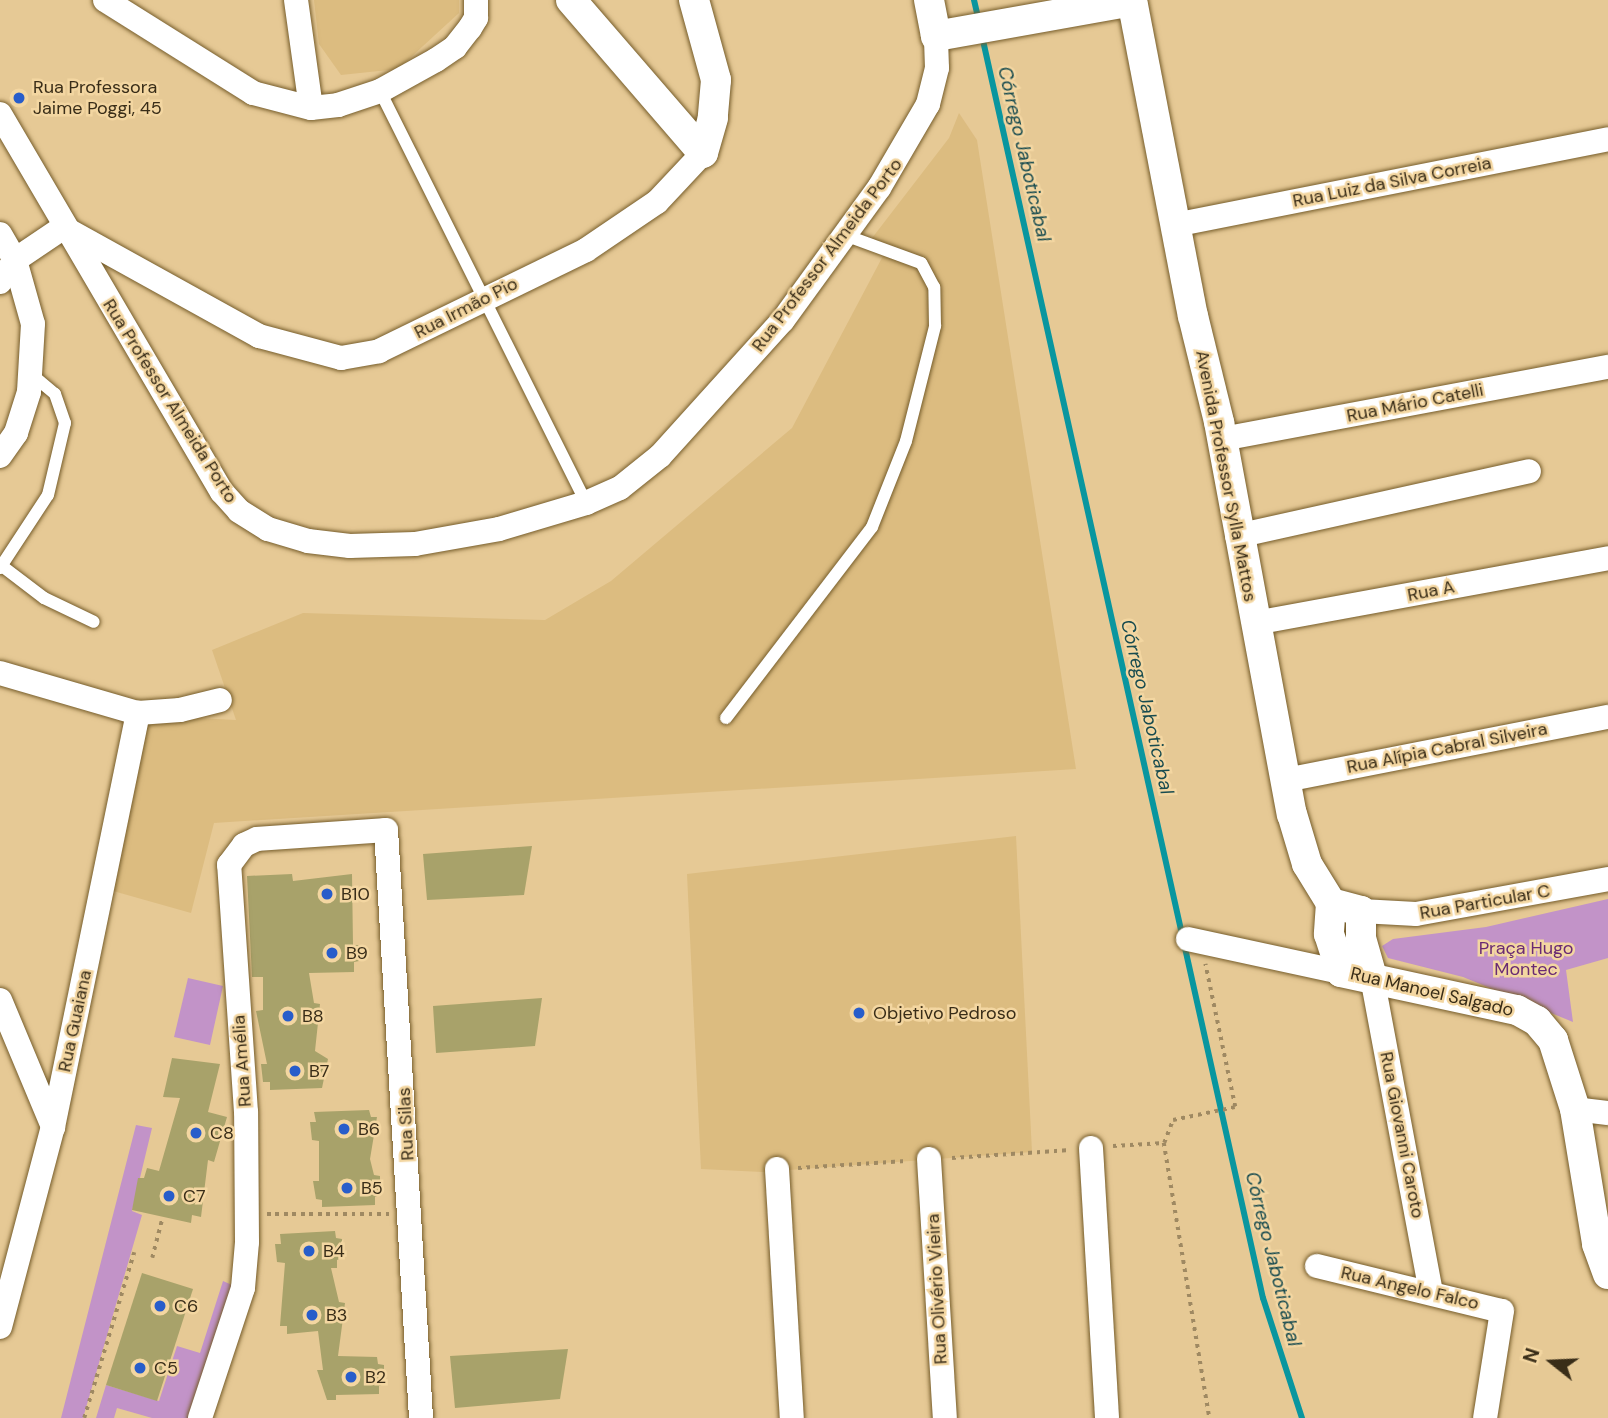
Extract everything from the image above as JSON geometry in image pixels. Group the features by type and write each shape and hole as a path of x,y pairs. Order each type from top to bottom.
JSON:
{"street":[{"path":"106,0 253,93 311,108 338,105 380,91 455,47 476,18 477,0"},
{"path":"296,0 311,108"},
{"path":"571,0 703,153"},
{"name":"Rua Irmão Pio","path":"64,227 259,335 341,358 379,351 482,298 586,250 631,223 677,184 703,153 713,118 716,80 694,0"},
{"name":"Rua Professor Almeida Porto","path":"0,114 222,492 239,511 268,529 350,547 415,544 499,529 586,503 620,488 700,415 783,320 911,139 928,104 937,68 950,34 929,0"},
{"path":"950,34 1133,0"},
{"name":"Avenida Professor Sylla Mattos","path":"1133,0 1175,225 1222,439 1237,536 1286,780 1307,864 1331,903"},
{"name":"Rua Luiz da Silva Correia","path":"1175,225 1608,139"},
{"path":"0,282 15,260 64,227"},
{"path":"0,234 15,260 33,324 31,374 16,432 0,456"},
{"name":"Rua Mário Catelli","path":"1222,439 1608,367"},
{"path":"1237,536 1529,471"},
{"name":"Rua A","path":"1255,623 1608,558"},
{"path":"0,673 138,713 170,712 220,700"},
{"name":"Rua Guaiana","path":"0,1327 52,1127 138,713"},
{"name":"Rua Alípia Cabral Silveira","path":"1286,780 1608,716"},
{"name":"Rua Amélia","path":"200,1418 243,1288 247,1242 246,1112 229,865 244,845 257,839 386,830"},
{"name":"Rua Silas","path":"386,830 421,1418"},
{"name":"Rua Particular C","path":"1362,911 1416,914 1608,879"},
{"path":"1341,972 1329,934 1331,903 1362,911 1361,938 1372,978"},
{"name":"Rua Manoel Salgado","path":"1194,940 1517,1010 1537,1021 1553,1040 1576,1109 1597,1244 1608,1274"},
{"name":"Rua Giovanni Caroto","path":"1372,978 1431,1292"},
{"path":"0,1000 52,1127"},
{"path":"1576,1109 1608,1113"},
{"path":"1091,1149 1107,1418"},
{"name":"Rua Olivério Vieira","path":"929,1159 945,1418"},
{"path":"777,1169 792,1418"},
{"name":"Rua Angelo Falco","path":"1317,1266 1502,1311 1485,1418"}],"lane":[{"path":"380,91 586,503"},
{"path":"726,718 872,527 906,442 932,338 934,287 921,263 845,235"},
{"path":"31,374 55,394 65,424 48,495 1,567 44,597 94,622"}],"path":[{"path":"1194,940 1236,1107 1173,1120 1164,1143 1209,1416"},
{"path":"1091,1149 1164,1143"},
{"path":"261,1214 382,1214"},
{"path":"152,1258 162,1219"},
{"path":"84,1418 134,1252"}],"shaded area":[{"path":"314,0 459,0 459,13 398,69 341,75 319,44"},
{"path":"959,113 977,140 1076,769 214,823 191,913 106,889 140,715 236,720 212,650 303,613 545,620 611,581 792,428 884,254 869,242 949,138"},
{"name":"Objetivo Pedroso","path":"1016,836 1032,1152 762,1172 701,1169 687,874"}],"green space":[{"name":"Praça Hugo Montec","path":"1608,899 1608,958 1566,970 1573,1022 1463,977 1388,958 1382,946 1393,939 1486,927"},
{"path":"188,978 223,986 210,1045 174,1037"},
{"path":"136,1125 152,1128 132,1211 142,1215 83,1418 61,1418"},
{"path":"223,1281 241,1289 198,1418 152,1418 117,1408 114,1418 96,1418 106,1385 159,1401 177,1346 200,1353"}],"building":[{"path":"532,846 524,895 427,900 423,854"},
{"path":"292,874 293,881 352,874 353,945 359,945 359,961 354,962 354,972 309,973 314,1003 320,1004 315,1051 328,1059 322,1088 270,1090 270,1082 263,1082 261,1064 267,1064 256,1011 263,1010 263,977 252,977 247,876"},
{"path":"542,998 535,1046 436,1053 433,1006"},
{"path":"172,1058 220,1064 208,1112 227,1117 214,1162 208,1160 201,1217 192,1215 191,1223 132,1210 138,1178 144,1178 147,1168 159,1171 180,1098 163,1097"},
{"path":"369,1110 371,1117 377,1117 370,1159 374,1175 380,1176 380,1195 375,1197 375,1205 322,1207 322,1200 316,1199 313,1181 319,1181 319,1141 312,1140 310,1122 316,1122 314,1112"},
{"path":"335,1231 336,1238 342,1239 342,1258 337,1260 337,1268 331,1268 339,1302 345,1303 338,1356 377,1357 378,1364 384,1365 384,1384 379,1386 379,1394 336,1395 336,1400 327,1400 317,1370 323,1370 318,1331 287,1334 287,1326 280,1326 285,1263 277,1262 275,1244 281,1244 280,1234"},
{"path":"142,1273 193,1289 157,1401 106,1385"},
{"path":"568,1349 560,1399 455,1408 450,1356"}],"waterway":[{"name":"Córrego Jaboticabal","path":"974,0 979,22"},
{"name":"Córrego Jaboticabal","path":"982,36 1263,1298 1302,1418"}],"place":[{"name":"Rua Professora Jaime Poggi, 45","path":"19,98"},
{"name":"B10","path":"327,894"},
{"name":"B9","path":"332,953"},
{"name":"Objetivo Pedroso","path":"859,1013"},
{"name":"B8","path":"288,1016"},
{"name":"B7","path":"295,1071"},
{"name":"B6","path":"344,1129"},
{"name":"C8","path":"196,1133"},
{"name":"B5","path":"347,1188"},
{"name":"C7","path":"169,1196"},
{"name":"B4","path":"309,1251"},
{"name":"C6","path":"160,1306"},
{"name":"B3","path":"312,1315"},
{"name":"C5","path":"140,1368"},
{"name":"B2","path":"351,1377"}]}
